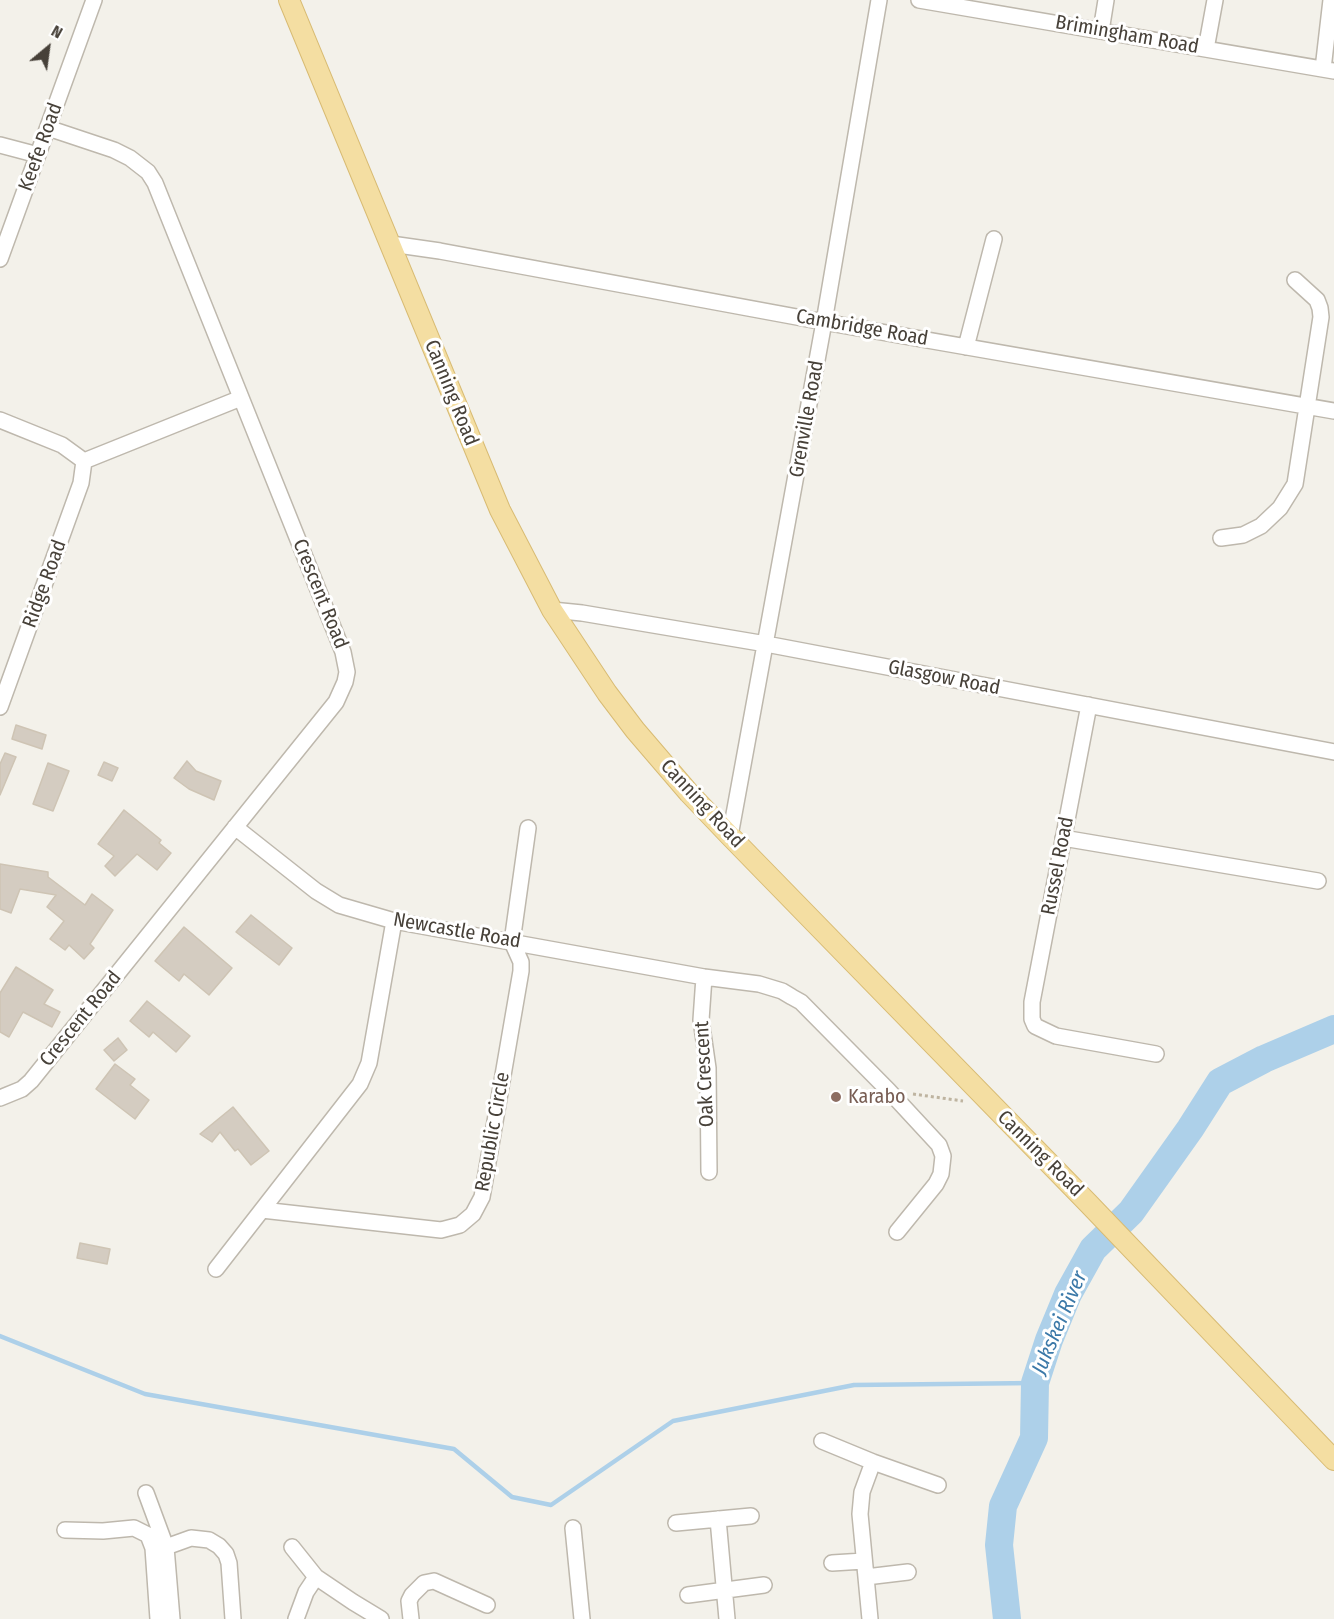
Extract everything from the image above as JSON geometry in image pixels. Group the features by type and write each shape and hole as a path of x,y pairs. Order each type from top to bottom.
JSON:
{"main road":[{"name":"Canning Road","path":"289,0 500,510 552,610 583,658 635,730 689,793 1088,1203 1334,1460"}],"street":[{"name":"Keefe Road","path":"0,259 94,0"},
{"name":"Grenville Road","path":"730,836 824,322 879,0"},
{"name":"Brimingham Road","path":"919,0 1329,70"},
{"path":"1101,31 1106,0"},
{"path":"1206,49 1215,0"},
{"path":"1329,70 1330,0"},
{"name":"Crescent Road","path":"0,1098 22,1089 31,1081 336,702 347,672 344,652 160,194 148,172 130,158 114,150 48,128"},
{"path":"0,145 38,155"},
{"path":"966,347 993,239"},
{"name":"Cambridge Road","path":"391,244 440,250 824,322 1334,411"},
{"path":"1221,538 1242,535 1261,526 1280,508 1295,484 1320,327 1320,308 1311,293 1295,280"},
{"path":"0,420 62,445 84,461 241,398"},
{"name":"Ridge Road","path":"0,707 81,483 84,461"},
{"name":"Glasgow Road","path":"552,610 766,644 1334,752"},
{"name":"Russel Road","path":"1089,705 1032,1002 1032,1019 1035,1026 1056,1036 1156,1054"},
{"name":"Newcastle Road","path":"235,827 327,899 394,921 704,977 759,984 782,991 801,1002 933,1136 939,1145 944,1165 936,1184 897,1232"},
{"path":"512,942 528,828"},
{"path":"1063,838 1318,881"},
{"path":"216,1269 354,1093 365,1074 394,921"},
{"name":"Republic Circle","path":"262,1210 441,1230 460,1225 473,1214 482,1197 520,971 521,962 512,942"},
{"name":"Oak Crescent","path":"704,977 701,1020 708,1068 709,1172"},
{"path":"822,1441 938,1485"},
{"path":"870,1619 860,1514 862,1492 873,1462"},
{"path":"146,1493 166,1547 172,1619"},
{"path":"676,1523 751,1516"},
{"path":"718,1519 727,1619"},
{"path":"65,1530 103,1531 134,1528 148,1535 153,1548 158,1619"},
{"path":"573,1528 582,1619"},
{"path":"166,1547 191,1538 209,1540 219,1546 226,1554 229,1563 233,1619"},
{"path":"292,1547 316,1577 381,1619"},
{"path":"832,1563 865,1569 908,1572"},
{"path":"296,1619 306,1592 316,1577"},
{"path":"411,1619 409,1602 412,1595 424,1583 434,1581 487,1605"},
{"path":"688,1595 764,1585"}],"path":[{"path":"889,1091 992,1105"}],"building":[{"path":"16,725 46,735 42,749 12,739"},
{"path":"5,753 16,757 0,795 0,764"},
{"path":"187,761 196,771 221,781 214,800 189,789 174,778"},
{"path":"104,762 118,768 112,781 98,775"},
{"path":"48,763 69,771 53,811 33,804"},
{"path":"124,810 161,840 159,843 171,853 157,870 137,854 115,876 105,866 114,856 98,844"},
{"path":"0,864 48,872 48,877 85,905 92,894 113,910 90,944 94,948 84,959 69,945 65,950 50,939 64,921 47,907 56,895 20,889 11,913 0,909"},
{"path":"251,915 292,948 279,965 236,932"},
{"path":"184,927 232,968 209,995 184,974 179,981 155,961"},
{"path":"16,967 53,990 44,1004 60,1012 52,1027 23,1012 9,1037 0,1032 0,993"},
{"path":"147,1001 190,1036 176,1052 153,1032 149,1037 130,1021"},
{"path":"118,1038 127,1050 114,1061 104,1050"},
{"path":"115,1064 135,1079 130,1085 149,1100 135,1119 96,1089"},
{"path":"233,1107 269,1151 251,1165 238,1149 235,1151 220,1132 212,1142 200,1134"},
{"path":"80,1243 110,1249 107,1264 77,1258"}],"waterway":[{"name":"Jukskei River","path":"1007,1619 999,1545 1003,1506 1034,1438 1035,1383 1049,1340 1068,1294 1093,1249 1131,1212 1220,1082 1264,1059 1334,1029"},
{"path":"0,1336 145,1394 454,1449 512,1497 551,1505 673,1421 854,1385 1035,1383"}],"place":[{"name":"Karabo","path":"836,1097"}]}
